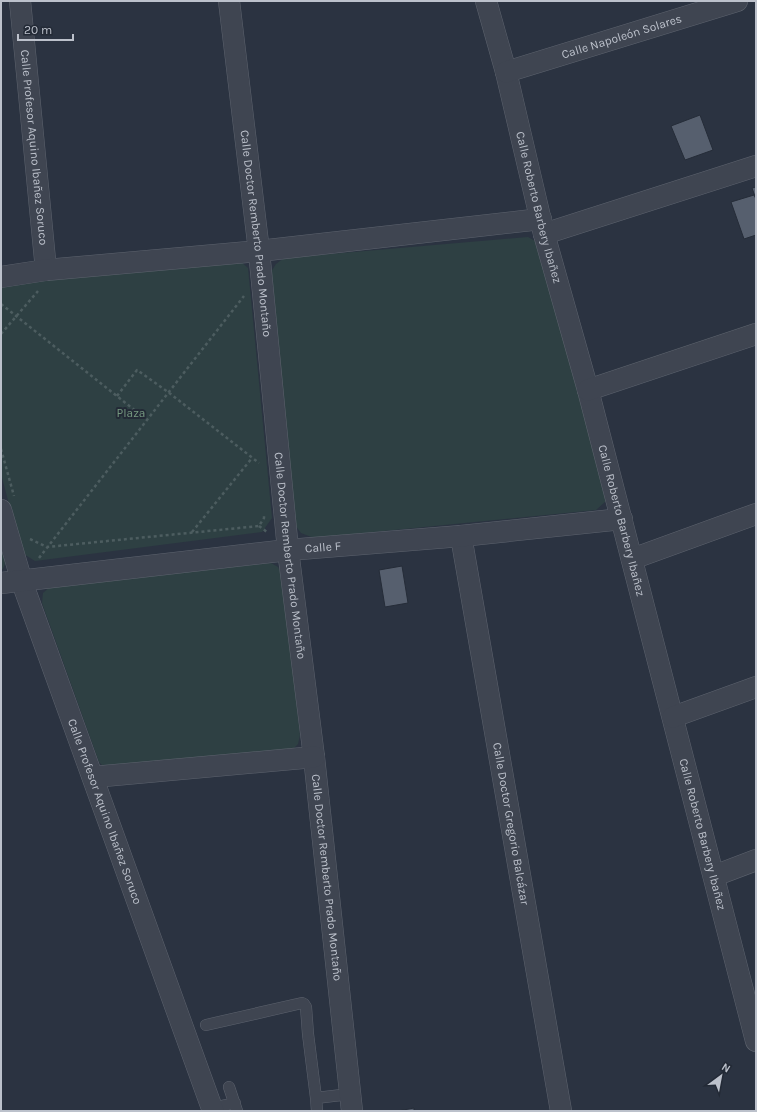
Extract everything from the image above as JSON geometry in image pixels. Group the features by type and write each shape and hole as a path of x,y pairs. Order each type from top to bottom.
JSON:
{"street":[{"name":"Calle Profesor Aquino Ibañez Soruco","path":"20,1 44,278"},
{"name":"Calle Doctor Remberto Prado Montaño","path":"229,1 260,251 288,550 314,757 351,1102"},
{"name":"Calle Roberto Barbery Ibañez","path":"486,1 506,72 543,226 622,519 714,876 753,1017 756,1041"},
{"name":"Calle Napoleón Solares","path":"506,72 737,1"},
{"path":"1,277 44,278 260,251 543,226 756,166"},
{"path":"588,390 756,334"},
{"name":"Calle Profesor Aquino Ibañez Soruco","path":"1,510 22,582 212,1110"},
{"path":"632,559 756,514"},
{"name":"Calle F","path":"1,583 22,582 288,550 461,536 622,519"},
{"name":"Calle Doctor Gregorio Balcázar","path":"461,536 561,1111"},
{"path":"673,717 756,686"},
{"path":"93,777 314,757"},
{"path":"714,876 756,860"}],"lane":[{"path":"206,1025 302,1003 304,1004 306,1007 316,1098 316,1111"},
{"path":"212,1110 236,1107 229,1087"},
{"path":"316,1098 351,1102"}],"path":[{"path":"1,334 44,278"},
{"path":"245,303 244,295 47,547 259,526 264,518 264,510"},
{"path":"1,304 147,420"},
{"path":"117,396 137,370 168,392 259,463 258,456"},
{"path":"192,533 252,458"}],"green space":[{"path":"528,237 543,247 606,501 596,510 314,538 301,533 295,525 271,272 276,264 284,258"},
{"name":"Plaza","path":"231,253 248,268 272,518 262,532 35,561 22,553 1,474 1,280"},
{"path":"1,543 5,564 1,571"},
{"path":"271,563 278,567 283,578 300,735 298,744 292,750 103,766 99,762 42,603 43,593 51,586"}],"building":[{"path":"700,115 713,150 685,160 671,126"},
{"path":"756,187 756,199 752,188"},
{"path":"754,195 756,199 756,235 744,239 731,202"},
{"path":"402,566 408,603 385,607 379,570"},
{"path":"414,1108 414,1111 398,1111"}]}
